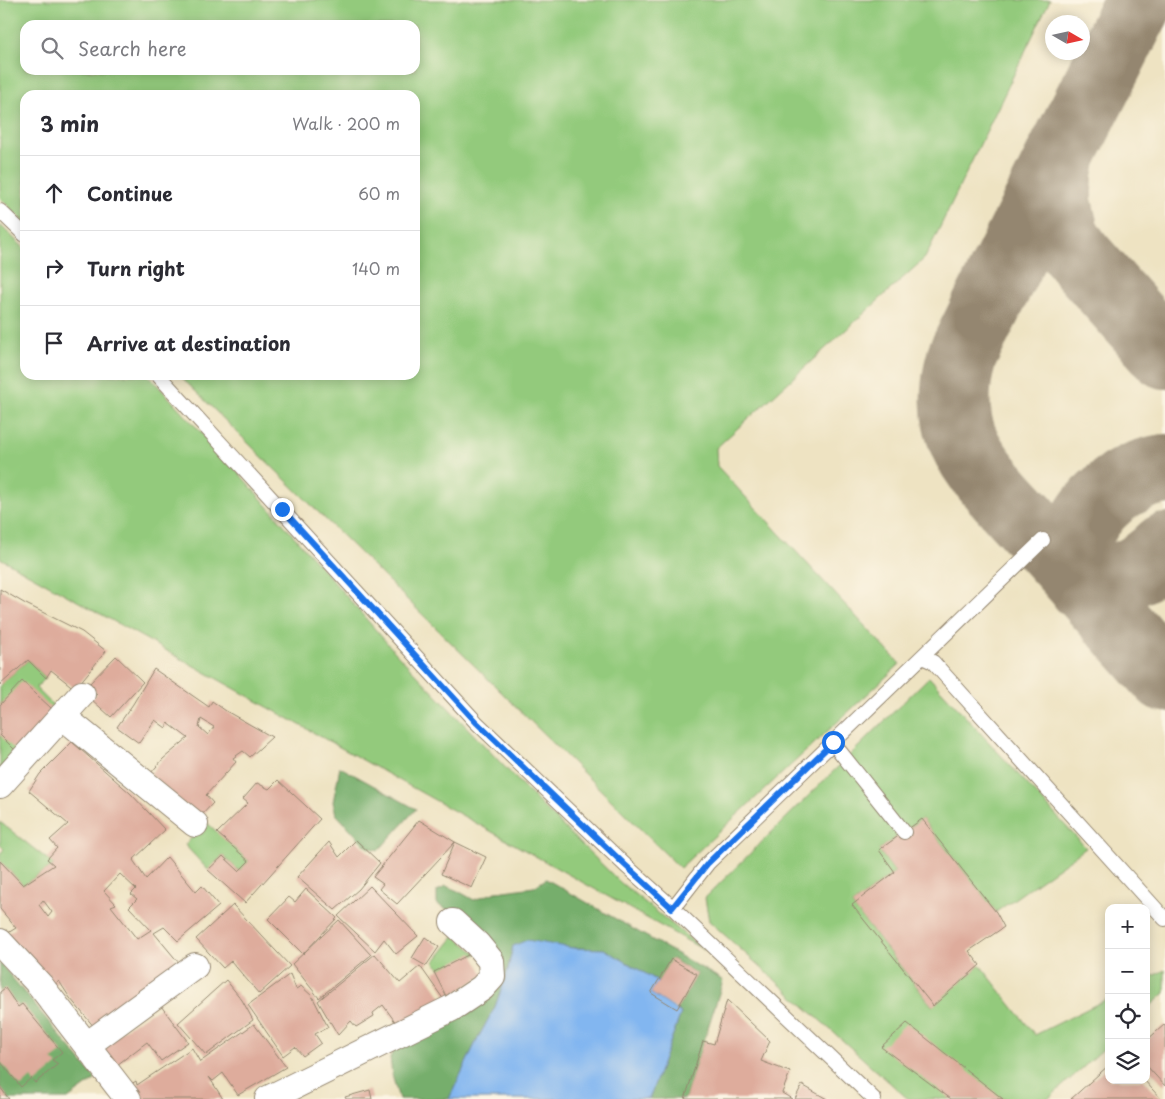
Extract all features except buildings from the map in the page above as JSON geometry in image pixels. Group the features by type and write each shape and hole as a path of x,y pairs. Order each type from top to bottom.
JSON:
{"street":[{"path":"0,785 82,694"},
{"path":"62,716 195,824"},
{"path":"271,1098 452,1008 482,988 492,977 491,961 477,944 453,922"},
{"path":"0,942 40,984 128,1099"},
{"path":"87,1045 195,966"}],"lane":[{"path":"0,211 20,230"},
{"path":"163,380 476,722 874,1099"},
{"path":"672,908 708,863 1043,540"},
{"path":"922,657 933,662 1165,919"},
{"path":"833,742 904,832"}],"green space":[{"path":"0,0 1050,0 925,258 716,448 717,466 900,664 680,868 184,380 420,380 420,90 20,90 20,218 0,198"},
{"path":"0,225 20,244 20,380 153,380 237,471 395,652 542,806 621,883 704,950 0,558"},
{"path":"28,660 46,678 36,688 59,711 0,772 0,685"},
{"path":"929,677 1086,848 996,912 922,819 879,850 895,872 852,905 932,1006 980,965 1035,1035 1105,1000 1105,1048 1048,1099 908,1099 709,921 705,898"},
{"path":"340,767 416,809 379,850 368,848 336,814 333,802"},
{"path":"0,822 54,865 23,885 0,861 0,854 4,849 0,845"},
{"path":"206,822 249,861 239,871 223,856 208,870 185,845"},
{"path":"546,879 723,981 685,1099 649,1099 681,1013 677,1009 697,974 672,959 658,981 604,949 513,946 507,973 495,1007 449,1099 399,1099 392,1075 390,1057 397,1047 498,977 453,913 437,904 437,891 446,886 474,900 496,892 534,887"},
{"path":"455,936 477,954 441,969 434,962"},
{"path":"0,963 96,1079 68,1099 9,1099 0,1087"},
{"path":"1165,970 1165,993 1150,1006 1150,994 1150,977"}],"water":[{"path":"527,940 573,948 604,949 658,981 651,993 681,1013 649,1099 449,1099 495,1007 507,973 513,946"}],"taxiway":[{"path":"1140,0 1062,154 1058,173 1057,202 1064,233 1069,243 1079,257 1165,354"},
{"path":"1062,154 962,356 956,389 956,411 960,432 977,465 986,476 1165,677"},
{"path":"1070,570 1074,546 1081,529 1089,515 1099,504 1110,493 1136,477 1165,469"},
{"path":"1083,586 1106,582 1128,575 1147,564 1165,548"}],"route":[{"path":"282,509 476,722 672,908 708,863 833,742"}]}
